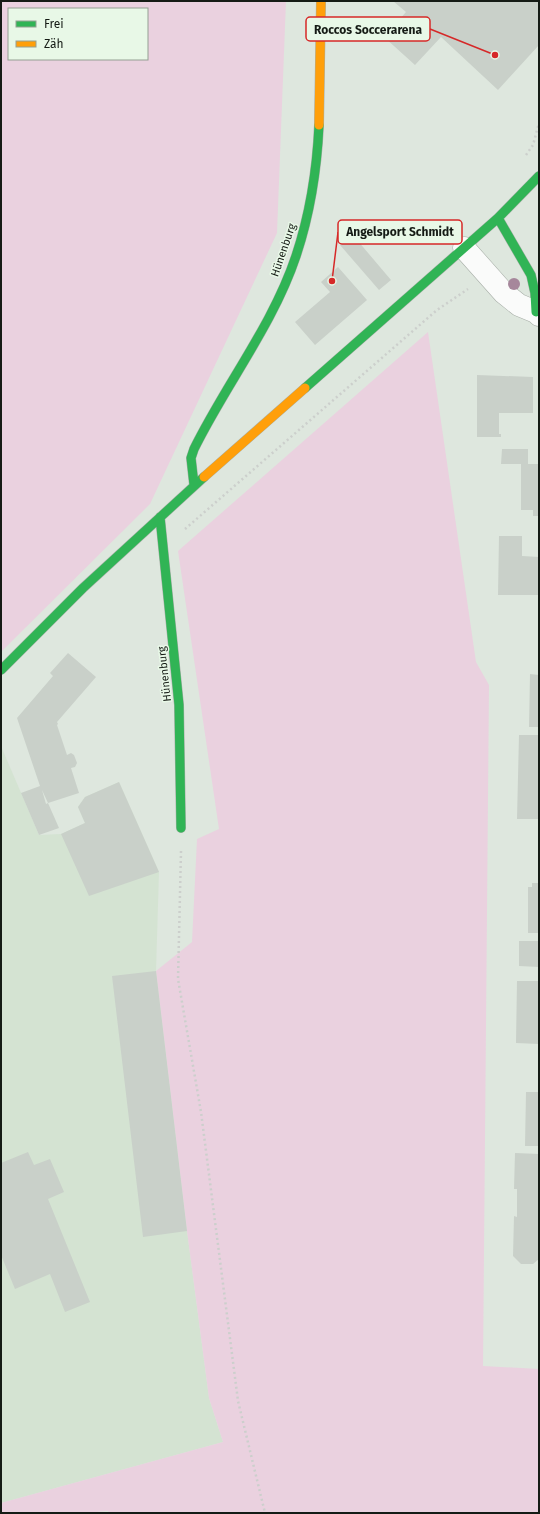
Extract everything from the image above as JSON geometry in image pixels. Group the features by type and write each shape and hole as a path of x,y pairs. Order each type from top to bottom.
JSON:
{"street":[{"name":"Hünenburg","path":"194,485 191,457 223,395 274,305 296,256 307,215 317,159 321,78 321,1"},
{"path":"1,670 83,588 194,485 498,218 539,176"},
{"path":"498,218 531,275 538,314"},
{"path":"464,248 504,293 519,305 538,314"},
{"name":"Hünenburg","path":"160,517 179,705 181,828"}],"path":[{"path":"163,548 214,506 437,310 488,275"},
{"path":"181,828 178,979 201,1112 238,1401 265,1513"}],"shaded area":[{"path":"1,1 286,1 277,233 150,504 1,652"},
{"path":"428,332 476,662 489,685 483,1366 539,1369 539,1513 109,1513 108,1511 85,1513 1,1513 1,1503 223,1442 209,1398 187,1231 156,971 192,942 197,839 219,829 178,551"},
{"path":"1,746 39,835 61,834 85,823 78,807 85,797 119,782 159,872 156,971 187,1231 209,1398 223,1442 1,1503"}],"building":[{"path":"393,1 539,1 539,45 498,90 441,37 415,65 384,37 406,12"},
{"path":"352,234 391,280 379,290 340,245"},
{"path":"338,267 367,300 315,345 295,322 330,292 321,282"},
{"path":"477,375 533,377 533,413 499,413 499,434 501,434 501,437 477,437"},
{"path":"502,449 528,449 528,464 539,464 539,516 533,516 533,510 521,510 521,464 501,464"},
{"path":"499,536 522,536 522,556 539,557 539,595 498,595"},
{"path":"68,653 96,677 57,722 67,755 71,753 74,755 77,763 75,767 71,768 79,793 48,803 59,828 39,835 21,793 40,786 17,718 53,676 50,673","holes":["42,790 48,803 46,804"]},
{"path":"530,674 539,675 539,727 529,727"},
{"path":"519,735 539,735 539,819 517,819"},
{"path":"119,782 159,872 89,896 61,834 85,823 78,807 85,797"},
{"path":"532,883 539,883 539,933 528,933 528,887 532,887"},
{"path":"519,941 539,941 539,967 519,966"},
{"path":"156,971 187,1231 143,1237 112,976"},
{"path":"517,981 539,981 539,1044 516,1043"},
{"path":"526,1092 539,1092 539,1146 525,1146"},
{"path":"28,1152 34,1165 50,1159 64,1192 48,1199 90,1302 65,1312 50,1274 15,1289 1,1255 1,1163"},
{"path":"515,1153 539,1154 539,1259 533,1264 521,1264 513,1256 514,1216 517,1217 517,1189 514,1189"}],"traffic: fast":[{"path":"194,485 191,458 194,449 275,306 296,256 312,191 317,158 319,125"},
{"path":"305,388 498,218 539,176"},
{"path":"498,218 531,275 535,293 536,312"},
{"path":"1,670 83,588 204,477"},
{"path":"160,517 179,705 181,828"}],"traffic: slow":[{"path":"319,125 321,1"},
{"path":"204,477 305,388"}],"place":[{"name":"Roccos Soccerarena","path":"495,55"},
{"name":"Angelsport Schmidt","path":"332,281"}]}
